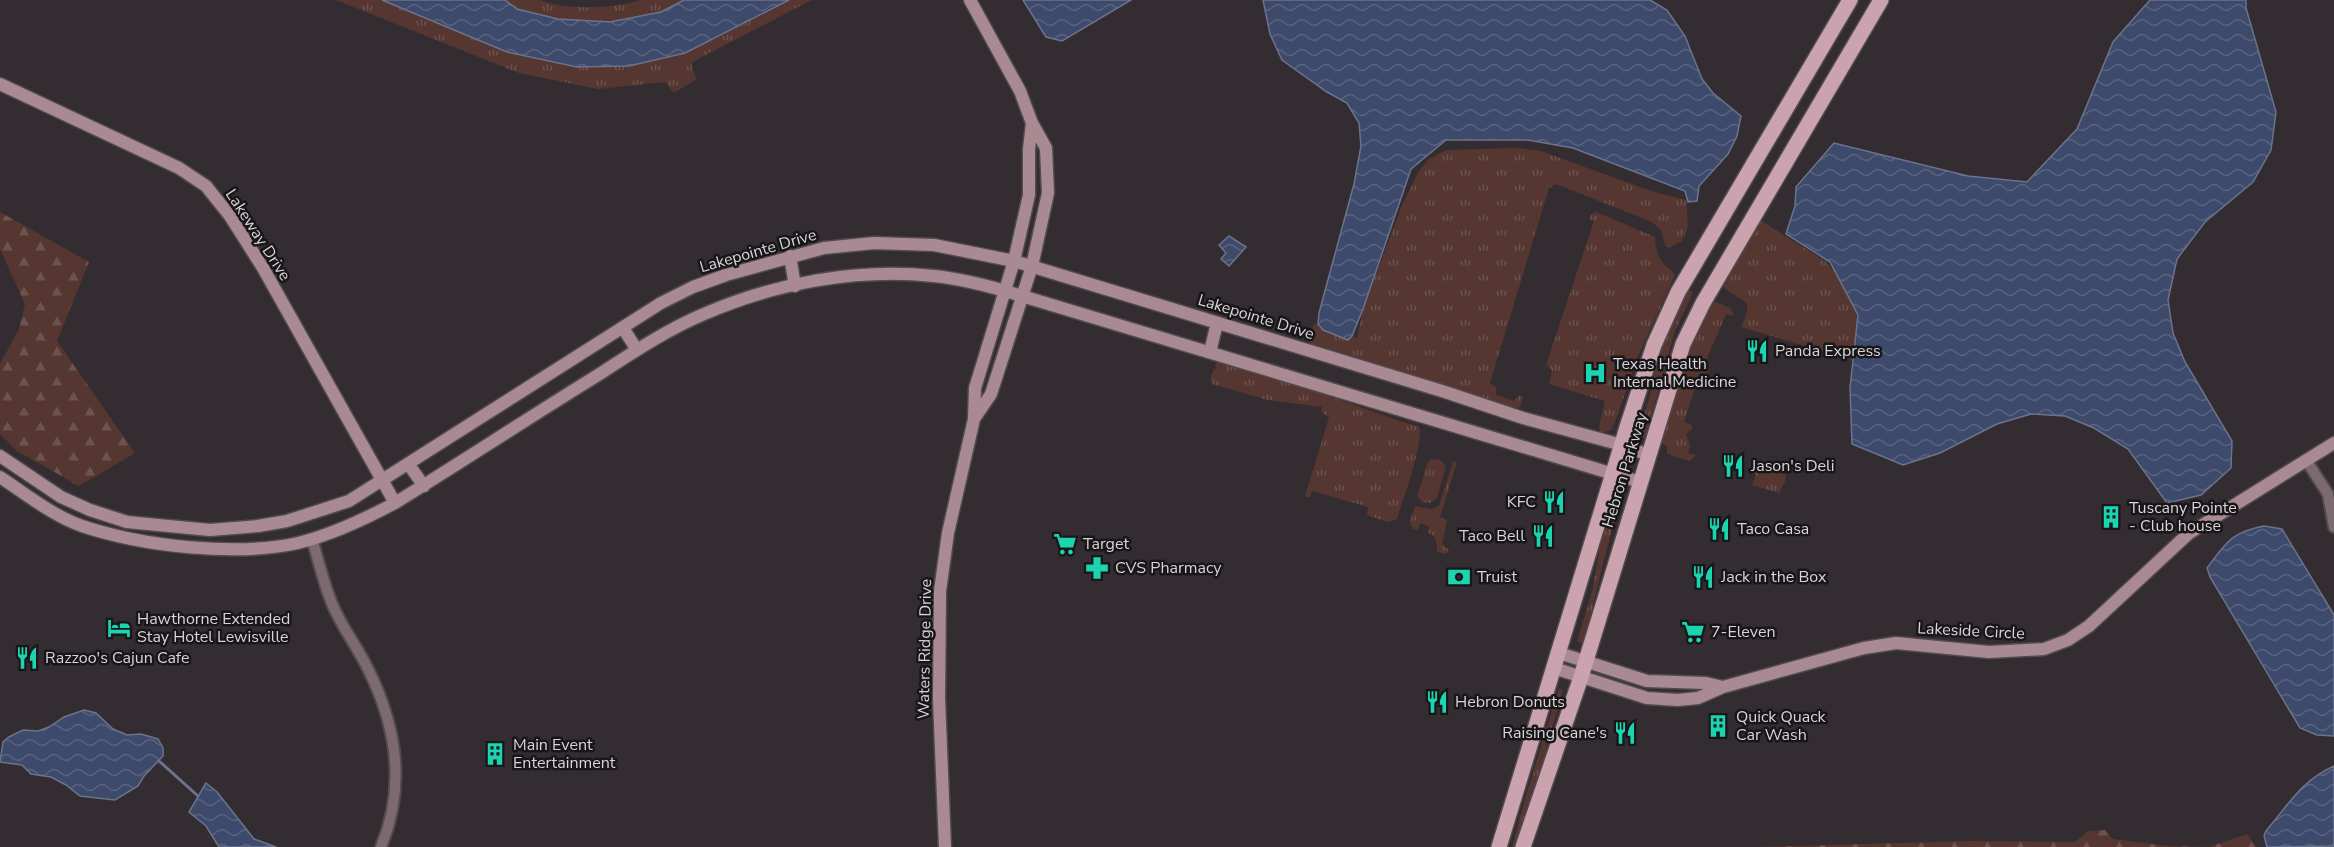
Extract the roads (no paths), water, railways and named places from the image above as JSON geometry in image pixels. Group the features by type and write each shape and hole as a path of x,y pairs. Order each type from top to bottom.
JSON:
{"main road":[{"name":"Waters Ridge Drive","path":"970,0 1020,91 1032,123 1046,148 1048,193 1032,266 992,394 974,419"},
{"path":"1856,0 1878,5"},
{"name":"Hebron Parkway","path":"1523,847 1583,669 1681,348 1713,286 1878,5"},
{"path":"1846,6 1866,25"},
{"name":"Hebron Parkway","path":"1499,847 1654,345 1689,272 1846,6"},
{"name":"Lakeway Drive","path":"0,84 179,168 206,186 230,216 263,268 381,482 395,503"},
{"name":"Waters Ridge Drive","path":"945,847 939,699 940,591 948,533 974,419 975,388 1003,290 1014,261 1029,195 1029,149 1032,123"},
{"name":"Lakepointe Drive","path":"0,456 61,497 90,510 127,522 210,530 258,526 312,514 350,501 661,303 693,287 726,274 790,256 824,248 874,243 934,245 1014,261 1439,390 1523,418 1622,445 1648,455"},
{"path":"790,256 795,286"},
{"path":"1689,272 1713,286"},
{"path":"0,477 55,512 81,525 126,537 231,549 297,543 312,539 395,503 638,350 704,314 795,286 842,277 904,274 974,282 1003,290 1474,430 1612,476 1640,483"},
{"path":"1210,352 1217,323"},
{"path":"623,328 638,350"},
{"name":"Lakeside Circle","path":"1559,652 1583,669 1647,698 1678,700 1698,698 1723,687 1864,648 1896,643 1989,652 2044,649 2068,640 2089,626 2188,534 2306,460 2332,448"},
{"path":"409,465 424,486"},
{"path":"55,512 61,497"},
{"name":"Lakeside Circle","path":"1554,668 1583,669 1647,681 1706,682 1723,687"}],"street":[{"path":"2306,460 2328,494 2334,527"},
{"path":"312,539 330,600 347,635 368,668 393,732 396,757 395,789 389,825 381,847"}],"water":[{"path":"382,0 505,0 517,9 558,19 610,22 661,12 684,0 789,0 685,53 629,66 577,67 507,52"},
{"path":"1023,0 1131,0 1062,41 1046,37"},
{"path":"1263,0 1650,0 1667,10 1685,36 1702,79 1713,93 1741,116 1737,136 1728,154 1699,186 1697,201 1688,202 1685,191 1573,148 1528,140 1446,140 1411,169 1363,309 1352,336 1348,340 1323,330 1318,324 1354,184 1361,146 1359,123 1347,103 1327,92 1282,60 1270,34"},
{"path":"2150,0 2246,0 2246,8 2276,112 2271,150 2253,182 2205,222 2177,259 2168,300 2173,333 2185,362 2232,441 2231,468 2201,495 2167,503 2128,449 2094,428 2065,416 2031,414 1997,424 1940,453 1903,465 1852,444 1850,388 1858,315 1830,262 1786,234 1795,206 1796,187 1834,143 1968,176 2027,182 2077,129 2113,42"},
{"path":"1229,236 1246,247 1229,266 1221,259 1226,253 1219,245"},
{"path":"2264,526 2282,529 2334,615 2334,736 2317,735 2300,728 2210,577 2207,568 2236,535"},
{"path":"84,710 96,713 113,729 127,735 141,734 158,739 163,748 163,756 138,786 115,800 80,796 51,777 31,774 22,765 0,762 3,742 9,737 23,730 38,731 64,717"},
{"path":"2334,766 2334,846 2267,847 2264,836 2266,831 2289,803 2304,786"},
{"path":"206,783 217,792 254,839 276,847 219,847 206,826 189,812"}],"waterway":[{"path":"159,761 198,796"}],"place":[{"name":"Panda Express","path":"1757,351"},
{"name":"Texas Health Internal Medicine","path":"1595,373"},
{"name":"Jason's Deli","path":"1733,466"},
{"name":"KFC","path":"1554,502"},
{"name":"Tuscany Pointe - Club house","path":"2111,517"},
{"name":"Taco Casa","path":"1719,529"},
{"name":"Taco Bell","path":"1543,536"},
{"name":"Target","path":"1065,544"},
{"name":"CVS Pharmacy","path":"1097,568"},
{"name":"Truist","path":"1459,577"},
{"name":"Jack in the Box","path":"1703,577"},
{"name":"Hawthorne Extended Stay Hotel Lewisville","path":"119,628"},
{"name":"7-Eleven","path":"1693,632"},
{"name":"Razzoo's Cajun Cafe","path":"27,658"},
{"name":"Hebron Donuts","path":"1437,702"},
{"name":"Quick Quack Car Wash","path":"1718,726"},
{"name":"Raising Cane's","path":"1625,733"},
{"name":"Main Event Entertainment","path":"495,754"}]}
